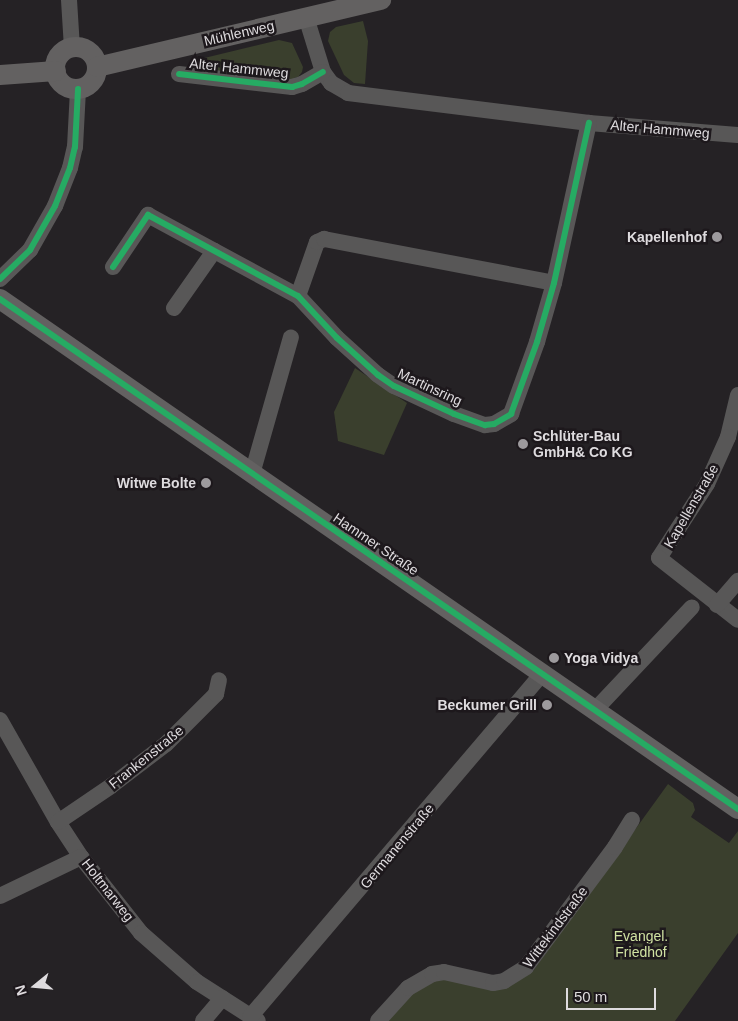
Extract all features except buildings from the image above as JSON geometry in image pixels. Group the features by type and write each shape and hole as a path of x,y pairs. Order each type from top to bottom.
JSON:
{"main road":[{"name":"Mühlenweg","path":"97,67 306,17 339,5 380,0"},
{"path":"72,48 86,50 96,60 97,67 94,80 84,88 78,89 62,83 56,71 57,60 61,54 72,48"},
{"path":"0,75 56,71"},
{"name":"Hammer Straße","path":"0,299 738,809"}],"street":[{"path":"69,0 72,48"},
{"name":"Alter Hammweg","path":"306,17 323,72 331,83 348,93 589,123 738,135"},
{"name":"Alter Hammweg","path":"179,74 292,88 323,72"},
{"path":"0,280 30,250 55,206 70,168 75,148 78,89"},
{"name":"Martinsring","path":"113,268 148,215 298,296 337,338 378,375 423,401 485,425 504,420 511,414 537,342 554,283 589,123"},
{"path":"298,296 317,242 324,239 554,283"},
{"path":"174,308 214,251"},
{"path":"252,474 290,337"},
{"name":"Kapellenstraße","path":"717,605 659,558 707,484 728,437 738,395"},
{"path":"738,581 717,605 738,620"},
{"path":"595,710 692,607"},
{"name":"Germanenstraße","path":"254,1019 543,673"},
{"name":"Frankenstraße","path":"58,822 111,786 166,744 216,694 219,680"},
{"name":"Holtmarweg","path":"0,720 58,822 81,857 141,933 197,982 254,1019"},
{"name":"Wittekindstraße","path":"378,1021 408,988 432,974 444,972 493,983 504,981 526,967 616,847 632,820"},
{"path":"0,896 81,857"},
{"path":"203,1021 222,998"}],"green space":[{"path":"363,21 368,41 365,84 354,83 344,75 328,41 330,32 336,27"},
{"path":"279,40 292,43 303,67 302,72 298,77 294,78 294,81 201,69 197,64 196,60"},
{"path":"355,368 407,403 384,455 338,441 334,412"},
{"name":"Evangel. Friedhof","path":"668,784 693,803 695,810 691,817 729,843 738,831 738,933 675,1021 387,1021 424,981 437,978 510,983 533,971"}],"cycle path":[{"path":"179,74 292,87 302,84 323,72"},
{"path":"0,279 30,250 55,206 70,168 75,147 78,89"},
{"path":"113,267 148,215 298,296 337,338 378,375 394,386 454,414 485,425 494,424 511,414 537,342 554,283 589,123"},
{"path":"0,299 738,809"}],"place":[{"name":"Kapellenhof","path":"717,237"},
{"name":"Schlüter-Bau GmbH& Co KG","path":"523,444"},
{"name":"Witwe Bolte","path":"206,483"},
{"name":"Yoga Vidya","path":"554,658"},
{"name":"Beckumer Grill","path":"547,705"}]}
